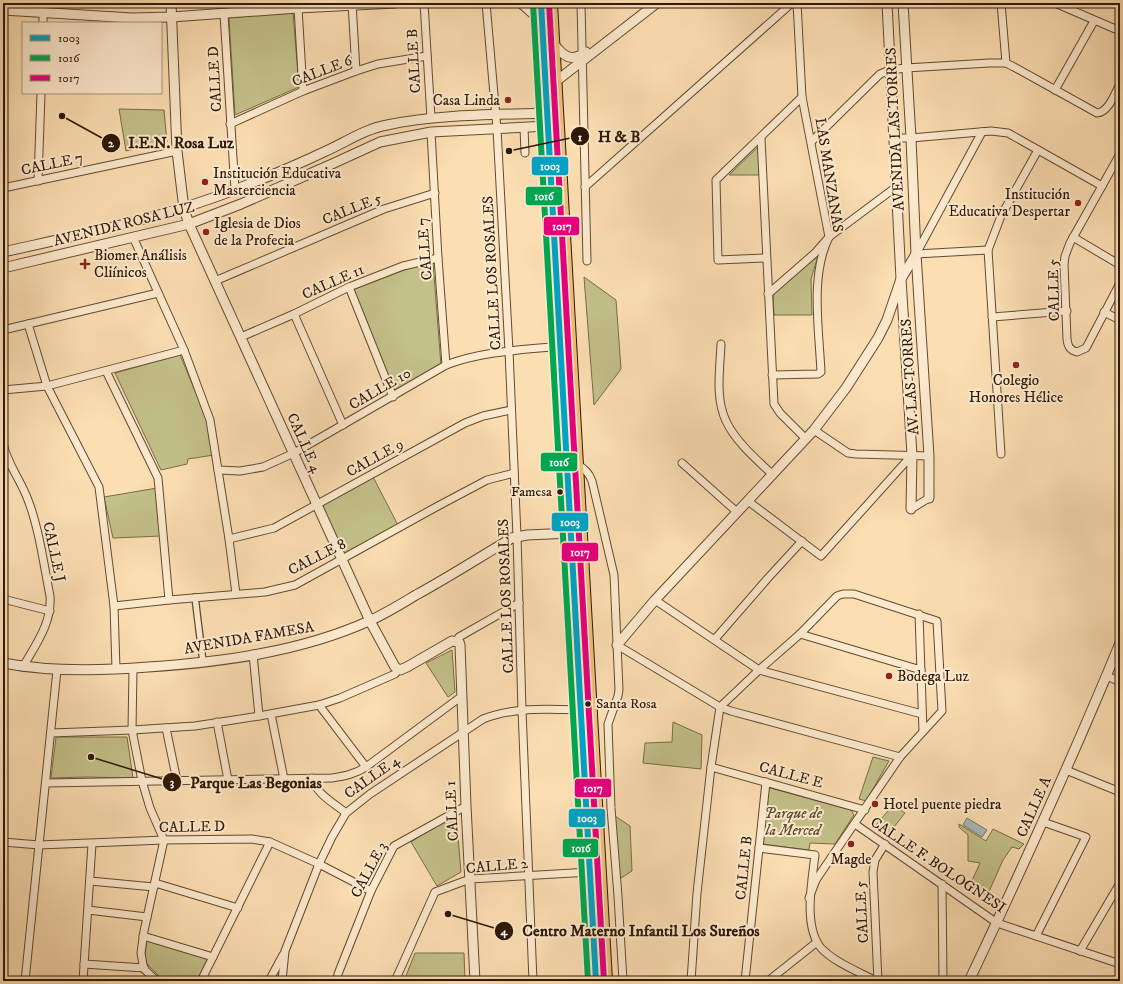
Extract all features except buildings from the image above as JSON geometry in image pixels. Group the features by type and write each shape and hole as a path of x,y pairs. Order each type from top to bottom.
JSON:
{"highway":[{"path":"541,3 596,981"},
{"path":"551,3 606,981"}],"street":[{"name":"CALLE 4","path":"171,3 177,151 184,209 189,224 370,621 387,655 398,670"},
{"path":"3,10 132,18 224,14 352,4 395,3"},
{"name":"CALLE B","path":"424,3 431,118"},
{"name":"CALLE LOS ROSALES","path":"486,3 497,129 509,351 533,981"},
{"path":"521,3 542,22"},
{"path":"580,3 587,261"},
{"path":"555,82 582,57 649,3"},
{"path":"553,43 561,52 570,57 582,57 657,3"},
{"path":"585,187 792,3"},
{"name":"LAS MANZANAS","path":"772,376 821,372 818,275 823,249 829,236 812,141 802,97 797,3"},
{"name":"AVENIDA LAS TORRES","path":"887,3 896,187"},
{"name":"AVENIDA LAS TORRES","path":"903,3 916,254"},
{"path":"1002,3 1006,64"},
{"path":"1055,3 1120,31"},
{"path":"352,4 356,71"},
{"path":"298,8 303,91"},
{"path":"42,22 43,13"},
{"name":"CALLE D","path":"224,14 235,190"},
{"path":"1055,90 1094,21"},
{"name":"CALLE 6","path":"230,124 303,91 356,71 378,64 427,56"},
{"path":"812,141 880,74 890,70 989,63 1006,64 1014,67 1091,111 1099,113 1106,110 1120,84"},
{"path":"38,181 41,94"},
{"path":"766,258 718,260 716,180 802,97"},
{"name":"AVENIDA ROSA LUZ","path":"3,252 102,230 184,209 235,190 326,151 368,130 387,125 431,118 547,113"},
{"name":"AVENIDA ROSA LUZ","path":"3,268 189,224 283,186 380,142 431,132 548,126"},
{"path":"524,127 525,153"},
{"path":"894,138 997,131 1008,133 1102,186"},
{"name":"CALLE 7","path":"431,132 446,365"},
{"path":"617,645 656,600 806,439 846,388 878,338 887,320 901,279 982,132"},
{"path":"761,138 774,404 776,409 806,439"},
{"path":"1001,454 988,250 1001,216 1038,150"},
{"name":"CALLE 7","path":"3,188 177,151"},
{"name":"CALLE 5","path":"1120,154 1067,250 1064,265 1068,344 1071,350 1077,352 1083,351 1086,348 1120,283"},
{"path":"768,294 815,253 829,236 896,187"},
{"name":"AV. LAS TORRES","path":"896,187 912,455 911,508"},
{"name":"CALLE 5","path":"215,281 384,209 435,193"},
{"path":"134,237 184,350 210,420 229,539 236,594"},
{"path":"1073,237 1120,265"},
{"path":"916,254 988,250"},
{"name":"AV. LAS TORRES","path":"916,254 929,456 929,498"},
{"name":"CALLE 11","path":"241,337 294,314 348,287 403,266 438,258"},
{"path":"348,287 392,397"},
{"path":"3,330 158,294"},
{"path":"992,317 1067,311"},
{"path":"1104,312 1120,320"},
{"path":"294,314 343,425"},
{"path":"28,324 47,386 99,487 114,606 116,669"},
{"path":"721,344 720,387 722,408 726,422 736,436 773,475"},
{"name":"CALLE 10","path":"218,470 240,471 262,467 294,453 446,365 461,360 509,351 560,346"},
{"path":"3,390 47,386 184,350"},
{"path":"106,371 158,478 169,600"},
{"name":"CALLE 9","path":"229,539 274,528 465,423 483,416 511,410"},
{"path":"814,430 848,453 929,456"},
{"name":"CALLE J","path":"3,447 32,511 50,596 50,611 46,625 23,667"},
{"path":"748,501 821,556 912,455"},
{"path":"682,463 737,512"},
{"path":"577,464 584,469 592,481 614,575 618,696 608,724 610,808 618,896 623,981"},
{"name":"CALLE 8","path":"114,606 195,597 265,592 295,585 488,480 514,472"},
{"path":"911,508 929,498"},
{"name":"AVENIDA FAMESA","path":"3,663 23,667 57,670 133,668 203,662 254,654 317,641 370,621 512,538 517,536 545,533 571,533"},
{"path":"715,639 802,541"},
{"path":"691,981 697,893 711,767 720,707 800,634 837,596 843,594 854,594 937,621 942,711 900,757 865,810 822,870 816,880 810,898"},
{"path":"195,597 203,662"},
{"path":"3,599 50,611"},
{"path":"656,600 759,670 922,714"},
{"path":"51,733 166,728 259,716 319,705 340,698 395,674 398,670 411,666 447,643 456,640 459,636 519,603"},
{"path":"919,614 923,731"},
{"path":"800,634 921,670"},
{"name":"CALLE 1","path":"456,640 459,642 461,650 466,806 475,981"},
{"name":"CALLE A","path":"969,981 1044,822 1120,643"},
{"path":"617,645 720,707 900,757"},
{"path":"254,654 259,716"},
{"path":"133,668 132,730 142,782 150,808 164,840 147,917 141,953 144,968 157,981"},
{"path":"25,981 57,670"},
{"path":"1106,676 1120,682"},
{"path":"46,783 284,779 346,776 354,774 366,767 462,696"},
{"path":"319,705 366,767"},
{"name":"CALLE 4","path":"282,981 285,951 319,864 346,813 370,794 483,719 506,712 522,710 580,710"},
{"path":"271,714 284,779"},
{"path":"217,722 228,780"},
{"path":"166,728 177,781"},
{"name":"CALLE E","path":"711,767 865,810"},
{"path":"1066,770 1119,789"},
{"path":"312,778 313,784 318,790 346,813"},
{"name":"CALLE B","path":"745,981 766,782"},
{"name":"CALLE 3","path":"337,981 338,974 371,891 394,846 466,806"},
{"path":"1036,936 1086,837 1044,822"},
{"name":"CALLE F. BOLOGNESI","path":"855,824 997,922 1120,964"},
{"name":"CALLE D","path":"3,842 39,846 164,840 252,839 270,842 319,864 371,891"},
{"path":"201,981 270,842"},
{"path":"83,981 92,844"},
{"name":"CALLE 5","path":"877,981 873,872 875,860 885,844"},
{"path":"759,848 815,855 810,898 810,916 817,942 829,955 877,981"},
{"name":"CALLE 2","path":"395,981 435,892 470,879 590,872"},
{"path":"90,881 154,885 238,908"},
{"path":"1080,951 1120,883"},
{"path":"942,884 943,981"},
{"path":"88,910 147,917"},
{"path":"144,936 213,957"},
{"path":"768,981 817,942"},
{"path":"269,981 285,951"},
{"path":"84,964 144,968"}],"green space":[{"path":"293,12 299,87 235,115 229,18"},
{"path":"119,109 164,110 167,142 126,151"},
{"path":"759,146 759,175 729,175"},
{"path":"818,256 811,279 812,315 774,315 773,292"},
{"path":"433,262 441,366 393,391 352,290 404,270"},
{"path":"584,277 616,300 621,369 594,405"},
{"path":"180,355 209,424 214,455 188,459 187,464 161,470 115,373"},
{"path":"372,475 399,527 342,560 317,505"},
{"path":"157,488 161,536 113,538 104,497"},
{"path":"452,650 455,692 448,697 426,663"},
{"path":"673,722 702,735 701,769 643,763 645,743 672,742"},
{"path":"56,737 127,737 133,778 51,778"},
{"path":"873,757 889,761 866,801 859,799"},
{"name":"Parque de la Merced","path":"767,787 851,810 854,815 835,844 810,843 809,850 762,844"},
{"path":"893,805 905,813 887,836 875,826"},
{"path":"456,812 461,872 437,886 411,842"},
{"path":"612,814 630,826 632,871 618,880"},
{"path":"959,824 986,841 993,829 1024,844 1019,849 1012,847 1003,860 987,896 970,885 980,863 968,861 968,835 959,827"},
{"path":"147,939 208,958 197,981 164,981 146,963 145,954"},
{"path":"415,953 464,953 465,981 404,981"}],"shaded area":[{"path":"967,818 987,830 982,837 963,825"}],"transit line":[{"name":"1016","path":"533,3 588,981"},
{"name":"1003","path":"541,3 596,981"},
{"name":"1017","path":"549,3 604,981"}],"place":[{"name":"Casa Linda","path":"508,100"},
{"name":"I.E.N. Rosa Luz","path":"62,116"},
{"name":"H & B","path":"509,151"},
{"name":"Institución Educativa Masterciencia","path":"205,182"},
{"name":"Institución Educativa Despertar","path":"1078,203"},
{"name":"Iglesia de Dios de la Profecia","path":"206,232"},
{"name":"Biomer Análisis Cliínicos","path":"85,264"},
{"name":"Colegio Honores Hélice","path":"1016,365"},
{"name":"Famesa","path":"560,492"},
{"name":"Bodega Luz","path":"889,676"},
{"name":"Santa Rosa","path":"588,704"},
{"name":"Parque Las Begonias","path":"91,757"},
{"name":"Hotel puente piedra","path":"875,804"},
{"name":"Magde","path":"851,844"},
{"name":"Centro Materno Infantil Los Sureños","path":"448,914"}]}
